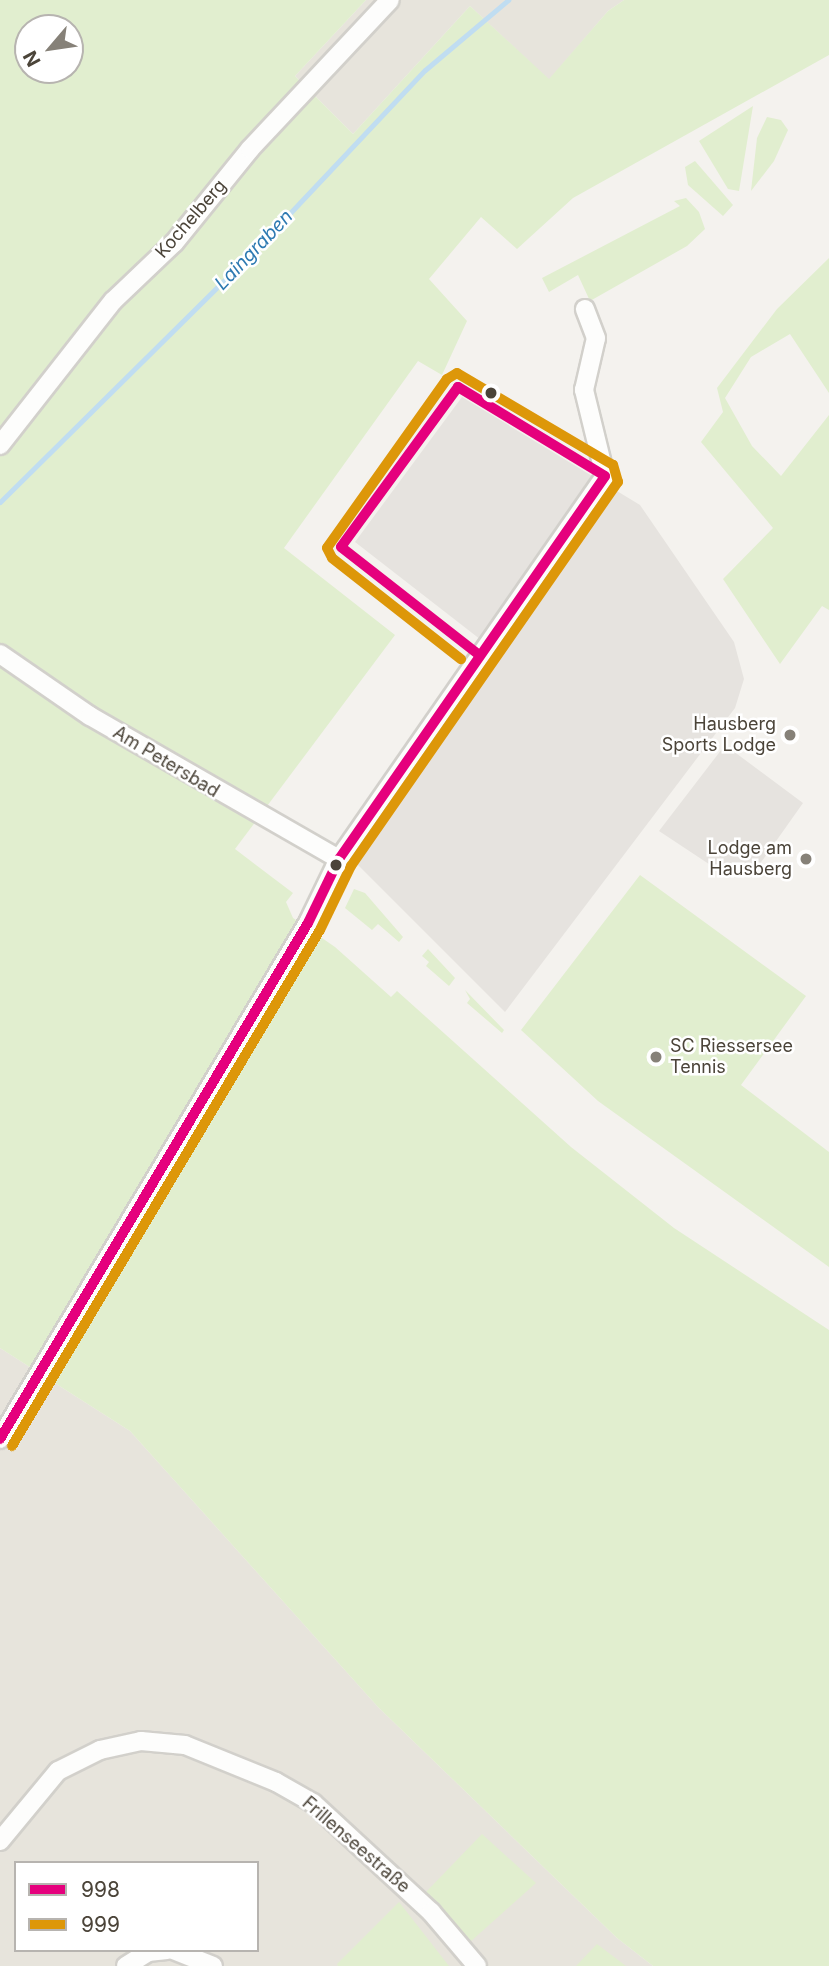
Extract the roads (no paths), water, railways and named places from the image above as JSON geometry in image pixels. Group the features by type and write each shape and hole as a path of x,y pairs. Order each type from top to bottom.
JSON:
{"street":[{"name":"Kochelberg","path":"0,445 113,302 174,243 250,149 390,0"},
{"path":"0,1439 304,930 339,859 605,476 584,390 596,338 585,309"},
{"name":"Am Petersbad","path":"0,654 90,716 339,859"},
{"name":"Frillenseestraße","path":"0,1841 58,1770 100,1750 141,1741 185,1745 276,1782 313,1803 422,1903 477,1966"},
{"path":"125,1966 148,1952"},
{"path":"178,1952 214,1966"}],"waterway":[{"name":"Laingraben","path":"0,502 258,247 425,70 508,0"}],"place":[{"name":"Hausberg Sports Lodge","path":"790,735"},
{"name":"Lodge am Hausberg","path":"806,859"},
{"name":"SC Riessersee Tennis","path":"656,1057"}]}
